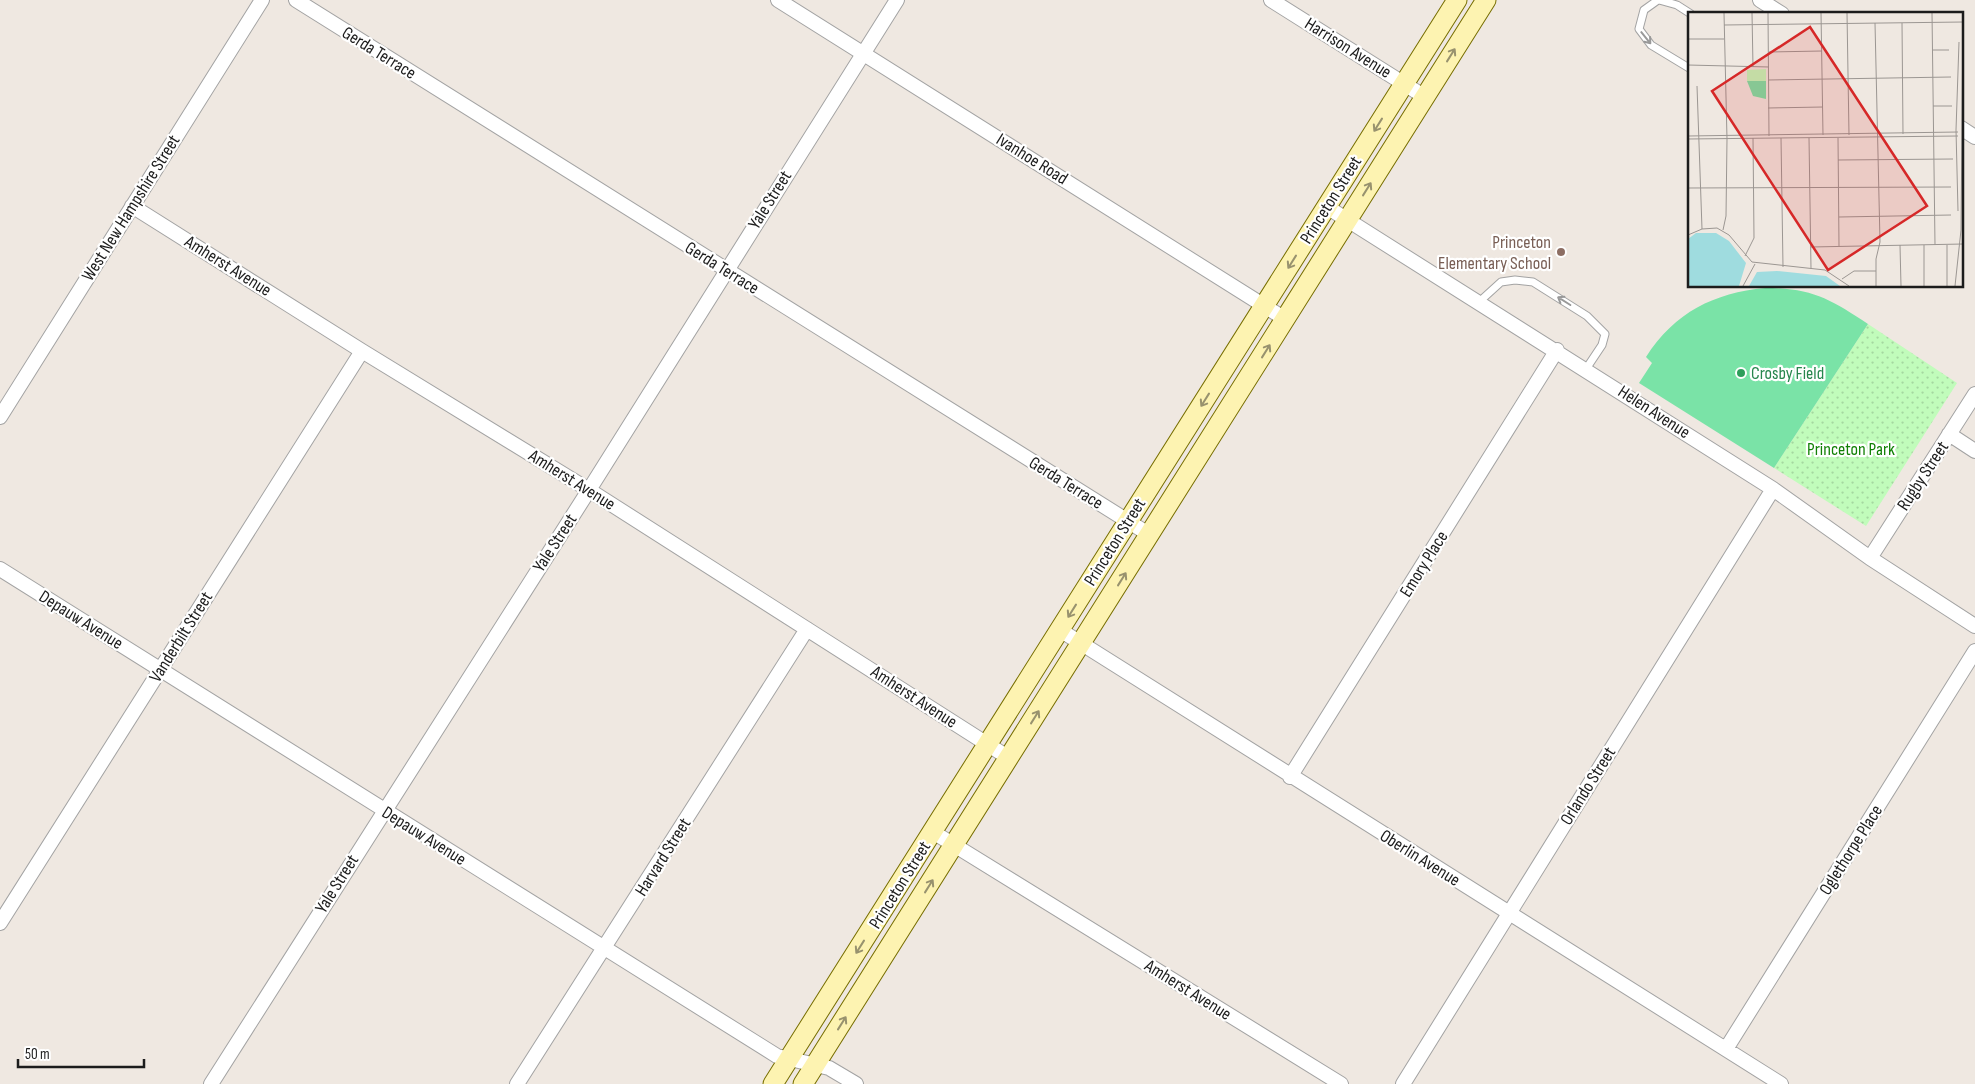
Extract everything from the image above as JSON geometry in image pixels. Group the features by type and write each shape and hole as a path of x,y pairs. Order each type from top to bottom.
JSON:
{"main road":[{"name":"Princeton Street","path":"773,1084 1457,0"},
{"name":"Princeton Street","path":"803,1084 1486,0"}],"street":[{"name":"West New Hampshire Street","path":"0,417 262,0"},
{"name":"Gerda Terrace","path":"296,0 1150,535"},
{"name":"Ivanhoe Road","path":"778,0 1286,319"},
{"name":"Yale Street","path":"210,1084 589,490 897,0"},
{"name":"Harrison Avenue","path":"1271,0 1425,97"},
{"path":"1760,0 1779,12"},
{"path":"1962,129 1975,137"},
{"name":"Amherst Avenue","path":"132,206 362,351 589,490 1009,758"},
{"name":"Helen Avenue","path":"1327,206 1773,489 1870,558 1975,626"},
{"name":"Emory Place","path":"1290,777 1556,350"},
{"name":"Vanderbilt Street","path":"0,923 362,351"},
{"name":"Rugby Street","path":"1870,558 1975,394"},
{"path":"1949,434 1975,451"},
{"name":"Orlando Street","path":"1403,1084 1773,489"},
{"name":"Depauw Avenue","path":"0,569 776,1056 829,1068 856,1084"},
{"name":"Harvard Street","path":"517,1084 807,629"},
{"name":"Oberlin Avenue","path":"1060,630 1290,777 1781,1084"},
{"name":"Oglethorpe Place","path":"1726,1049 1975,651"},
{"name":"Amherst Avenue","path":"933,832 1341,1084"}],"lane":[{"path":"1688,12 1677,5 1658,0 1644,10 1639,29 1651,45 1688,67"},
{"path":"1479,302 1501,282 1515,280 1532,282 1595,322 1604,334 1602,345 1586,369"}],"green space":[{"name":"Crosby Field","path":"1765,288 1796,290 1820,297 1868,324 1774,468 1639,383 1652,363 1646,357 1657,341 1683,317 1713,300"},
{"name":"Princeton Park","path":"1868,324 1957,383 1866,526 1774,468"}],"place":[{"name":"Princeton Elementary School","path":"1561,252"},
{"name":"Crosby Field","path":"1741,373"}]}
